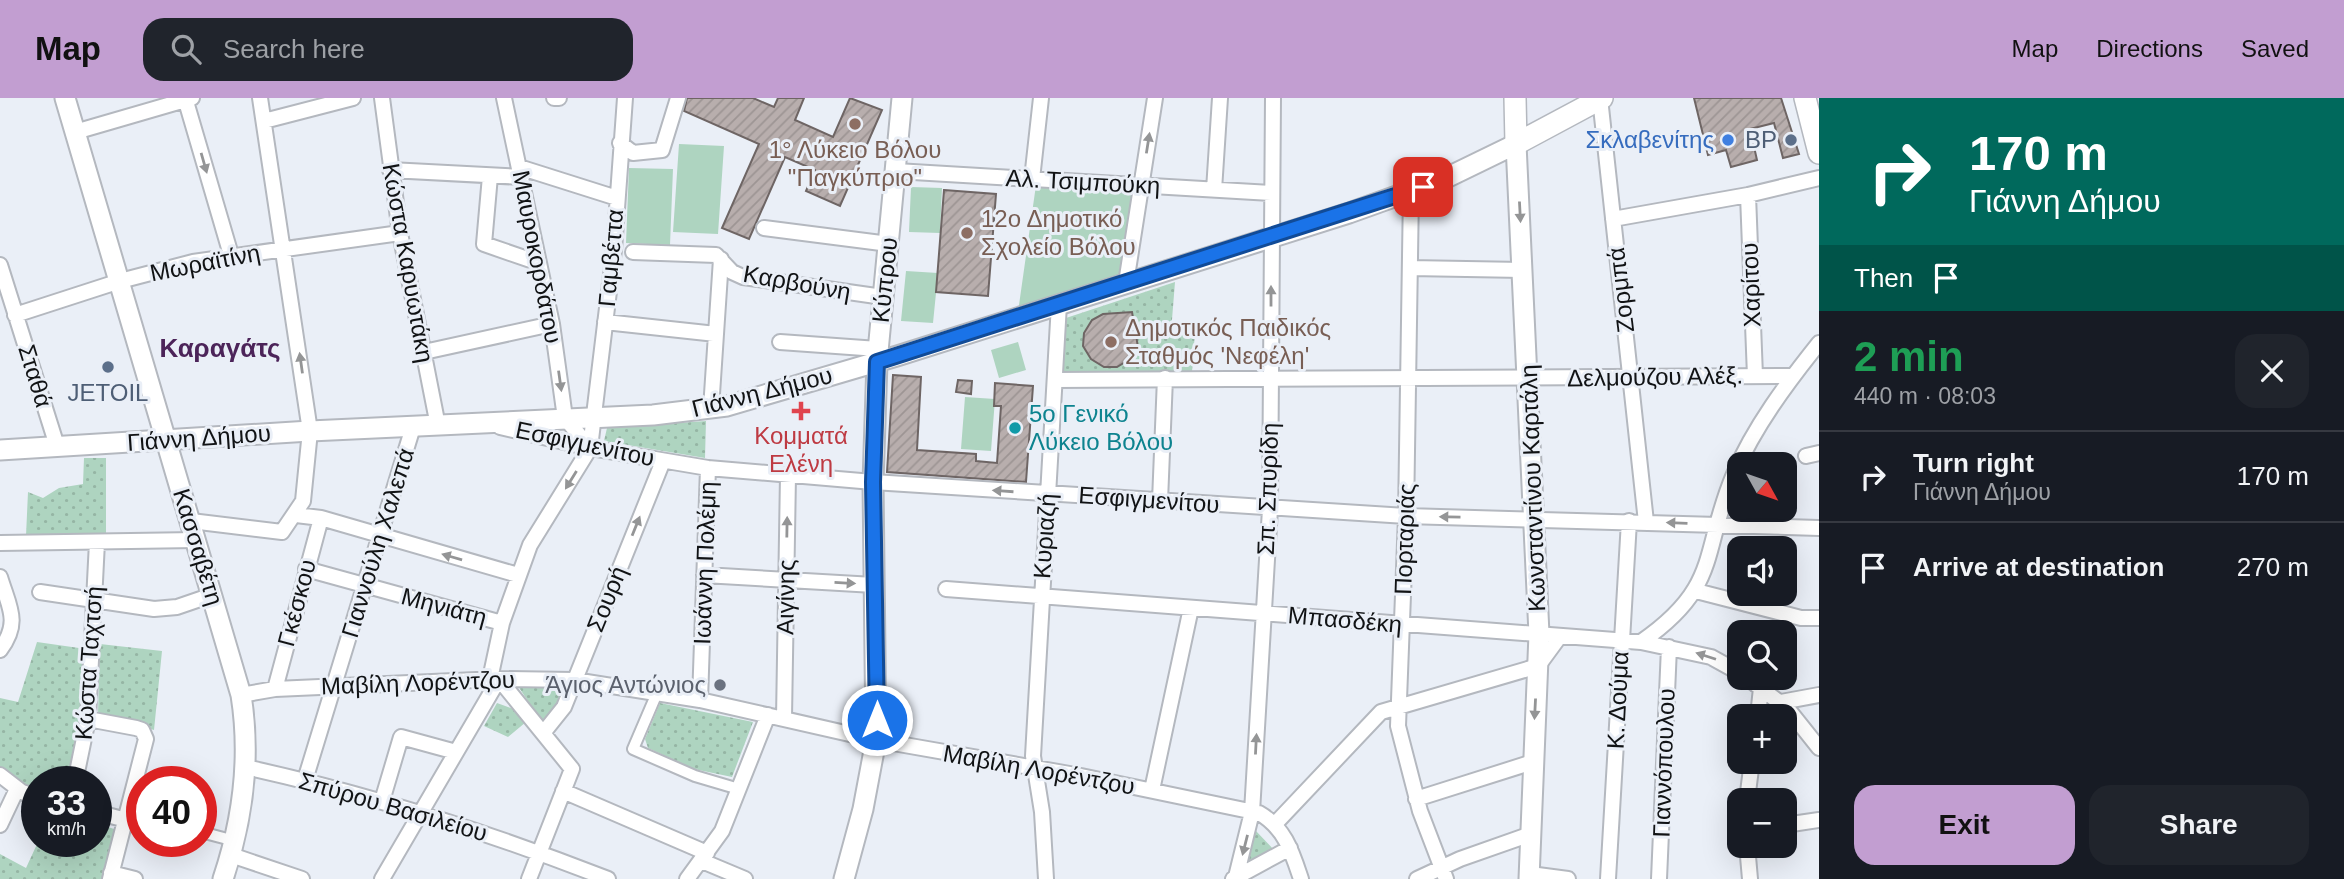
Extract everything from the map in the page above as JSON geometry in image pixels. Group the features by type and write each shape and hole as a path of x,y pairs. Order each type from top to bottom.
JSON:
{"main road":[{"name":"Κωνσταντίνου Καρτάλη","path":"1515,98 1516,144"},
{"name":"Γιάννη Δήμου","path":"1516,144 1600,98"},
{"path":"1805,98 1819,153"}],"street":[{"name":"Κασσαβέτη","path":"65,98 241,695 246,734 243,804 223,879"},
{"path":"0,543 97,542 194,530 282,532 296,515 303,501 310,431 285,249 260,98"},
{"path":"264,121 313,103 353,98"},
{"name":"Κώστα Καρυωτάκη","path":"382,98 400,233 438,426"},
{"name":"Μαυροκορδάτου","path":"504,98 552,324 565,418"},
{"name":"Γαμβέττα","path":"590,449 605,322 625,98"},
{"path":"620,143 633,153 661,152 678,98"},
{"name":"Κύπρου","path":"844,879 865,799 876,740 873,482 877,355 890,244 902,98"},
{"path":"1032,179 1041,98"},
{"path":"1126,283 1155,98"},
{"path":"1214,190 1220,98"},
{"name":"Σπ. Σπυρίδη","path":"1235,878 1252,812 1270,509 1273,98"},
{"name":"Ζορμπά","path":"1600,98 1646,522"},
{"path":"75,132 188,99 231,255"},
{"name":"Γιάννη Δήμου","path":"0,450 711,409 877,355 1059,304 1411,191 1516,144"},
{"name":"Κωνσταντίνου Καρτάλη","path":"1516,144 1539,634 1532,762 1530,877"},
{"path":"390,170 490,176 520,172 617,198"},
{"name":"Αλ. Τσιμπούκη","path":"895,171 1271,193"},
{"path":"490,176 484,244 539,263"},
{"path":"1612,219 1748,195 1819,178"},
{"name":"Πορταριάς","path":"1411,191 1406,516 1399,734 1416,799 1443,873"},
{"name":"Χαρίτου","path":"1748,195 1755,376"},
{"path":"764,228 890,244"},
{"name":"Μωραϊτίνη","path":"16,315 120,281 231,255 400,233"},
{"name":"Καρβούνη","path":"633,252 716,255 732,272 748,278 884,297"},
{"path":"711,409 722,259"},
{"name":"Σταθά","path":"0,265 57,446"},
{"path":"1410,268 1523,270"},
{"name":"Κυριαζή","path":"1046,879 1042,812 1033,767 1059,304"},
{"path":"605,322 716,334"},
{"path":"424,352 552,324"},
{"path":"780,342 877,355"},
{"path":"1640,642 1681,609 1696,591 1741,460 1793,376 1819,343"},
{"name":"Δελμούζου Αλέξ.","path":"1055,380 1793,376"},
{"path":"1160,501 1165,378"},
{"path":"383,879 495,679 502,623 530,545 590,449 565,418"},
{"name":"Εσφιγμενίτου","path":"483,423 590,449 708,468 873,482 1406,516 1819,528"},
{"name":"Γιαννούλη Χαλεπά","path":"305,780 413,427"},
{"name":"Σουρή","path":"544,732 561,713 663,461"},
{"name":"Ιωάννη Πολέμη","path":"700,700 708,468"},
{"name":"Αιγίνης","path":"784,718 788,475"},
{"path":"296,515 321,518 518,575"},
{"name":"Γκέσκου","path":"275,689 321,518"},
{"name":"Κ. Δούμα","path":"1608,879 1629,522"},
{"name":"Κώστα Ταχτσή","path":"79,766 89,719 97,542"},
{"name":"Μηνιάτη","path":"306,569 502,623"},
{"path":"704,575 874,584"},
{"path":"0,577 13,627 0,650"},
{"name":"Μπασδέκη","path":"946,589 1640,642 1711,657 1727,666"},
{"path":"1696,591 1801,618 1819,618"},
{"path":"40,592 163,609 212,596"},
{"path":"1152,790 1191,608"},
{"path":"1301,879 1290,848 1275,824 1377,715 1538,666 1560,636"},
{"name":"Γιαννόπουλου","path":"1659,879 1669,647"},
{"path":"495,679 572,766 529,879"},
{"name":"Μαβίλη Λορέντζου","path":"241,695 275,689 334,685 495,679 574,680 700,700 876,740 1152,790 1252,812 1275,824"},
{"path":"1764,690 1781,702 1819,748"},
{"path":"657,693 633,749 695,776 739,789"},
{"path":"1781,702 1819,695"},
{"path":"687,879 722,831 768,715"},
{"path":"89,719 136,728 145,734 140,766"},
{"path":"382,801 401,737 456,752"},
{"path":"1416,799 1532,762"},
{"name":"Σπύρου Βασιλείου","path":"245,767 305,780 420,812 540,852 608,879"},
{"path":"0,775 21,791"},
{"path":"0,825 17,789"},
{"path":"564,791 745,879"},
{"path":"1797,823 1819,820"},
{"path":"126,832 110,876 135,879"},
{"path":"1417,879 1443,873 1531,834"},
{"path":"217,840 302,879"},
{"path":"1235,878 1290,848"},
{"path":"1748,858 1750,879"},
{"path":"1530,877 1568,879"}],"green space":[{"path":"679,144 724,146 718,234 673,232"},
{"path":"629,168 673,169 670,245 626,243"},
{"path":"1036,185 1136,190 1122,277 1018,312"},
{"path":"911,187 942,188 940,233 909,232"},
{"path":"906,271 938,273 933,323 901,321"},
{"path":"1175,282 1171,332 1195,332 1192,372 1063,374 1066,318"},
{"path":"1018,342 1026,370 999,378 991,350"},
{"path":"965,397 995,399 991,451 961,449"},
{"path":"706,421 705,458 604,441 607,428"},
{"path":"84,458 106,458 106,535 26,536 28,492 43,498 59,488 83,484"},
{"path":"37,642 86,649 81,720 71,766 21,766 21,784 0,767 0,698 18,702"},
{"path":"100,644 162,651 154,730 98,714"},
{"path":"518,686 563,687 567,691 547,721 541,721"},
{"path":"497,703 516,710 526,722 508,737 484,726"},
{"path":"660,703 753,722 732,777 694,769 648,748 645,739"},
{"path":"112,828 117,830 112,846"},
{"path":"1256,831 1275,851 1248,865 1246,863"},
{"path":"0,854 26,868 31,857 109,857 102,879 0,879"}],"building":[{"path":"687,98 753,98 774,107 778,98 804,98 795,120 833,137 850,98 882,110 840,206 806,191 815,170 785,157 749,239 722,228 759,144 684,111"},
{"name":"Σκλαβενίτης","path":"1694,98 1781,98 1799,154 1783,158 1774,123 1750,129 1757,160 1731,167 1726,150 1708,155"},
{"name":"12ο Δημοτικό Σχολείο Βόλου","path":"944,190 996,194 988,296 936,292"},
{"name":"Δημοτικός Παιδικός Σταθμός 'Νεφέλη'","path":"1132,312 1138,347 1130,359 1117,367 1104,367 1091,359 1083,346 1084,333 1092,320 1103,314"},
{"name":"5ο Γενικό Λύκειο Βόλου","path":"893,375 921,377 917,450 976,454 976,461 997,463 1001,406 994,406 995,383 1033,386 1026,482 887,472"},
{"path":"958,380 972,381 971,394 956,392"}],"place":[{"name":"1° Λύκειο Βόλου \"Παγκύπριο\"","path":"855,124"},
{"name":"Σκλαβενίτης","path":"1728,140"},
{"name":"BP","path":"1791,140"},
{"name":"12ο Δημοτικό Σχολείο Βόλου","path":"967,233"},
{"name":"Δημοτικός Παιδικός Σταθμός 'Νεφέλη'","path":"1111,342"},
{"name":"JETOIL","path":"108,367"},
{"name":"Κομματά Ελένη","path":"801,411"},
{"name":"5ο Γενικό Λύκειο Βόλου","path":"1015,428"},
{"name":"Άγιος Αντώνιος","path":"720,685"}],"district":[{"name":"Καραγάτς","path":"220,348"}],"route":[{"path":"877,720 873,482 877,362 1349,213 1423,187"}]}
